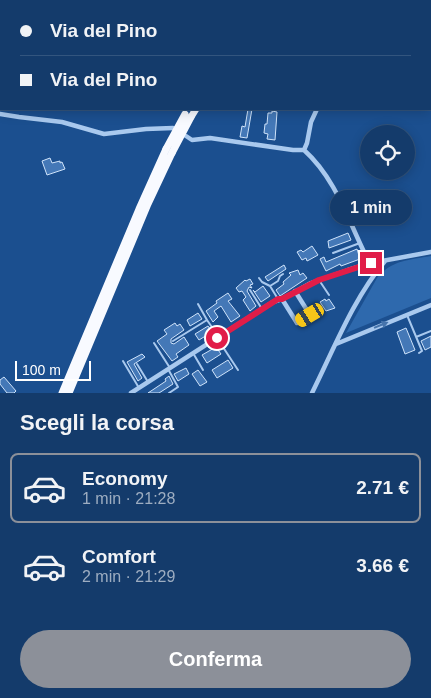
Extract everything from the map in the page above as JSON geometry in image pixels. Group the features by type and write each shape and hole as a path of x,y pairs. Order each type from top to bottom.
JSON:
{"highway":[{"path":"62,393 139,209 188,113"},
{"path":"69,393 169,151"}],"street":[{"path":"304,150 308,143 311,122 317,110"},
{"path":"0,114 18,118 62,122 104,134 173,128"},
{"path":"186,136 192,140 210,138 304,150 319,165 332,185 371,263"},
{"path":"131,393 262,309 295,291 319,280 371,263 431,252"},
{"path":"312,393 369,282 385,260"},
{"path":"280,299 297,323 310,315 295,291"},
{"path":"336,344 430,306"}],"lane":[{"path":"333,253 360,243"},
{"path":"270,286 283,274"},
{"path":"259,278 270,286 280,299"},
{"path":"319,280 329,295"},
{"path":"250,290 262,309"},
{"path":"198,304 238,370"},
{"path":"407,315 422,351 418,353"},
{"path":"173,342 208,320"},
{"path":"416,337 431,331"},
{"path":"154,342 178,387 169,393"},
{"path":"193,354 203,370"},
{"path":"123,361 140,388"},
{"path":"137,364 148,382"}],"shaded area":[{"path":"431,256 431,298 346,333 382,272 401,262"}],"building":[{"path":"248,110 252,110 247,138 240,137 242,126 245,127"},
{"path":"272,111 277,112 275,140 267,139 268,134 264,133 268,113 272,113"},
{"path":"50,158 52,163 62,162 65,169 47,175 42,161"},
{"path":"348,233 351,240 329,248 328,241"},
{"path":"312,246 318,255 307,261 306,258 302,260 297,252 301,250 303,252"},
{"path":"357,249 360,259 341,266 340,264 326,271 320,259 324,257 326,262"},
{"path":"284,265 286,269 268,281 265,277"},
{"path":"298,270 300,275 303,273 307,278 280,296 276,290 291,275 289,273"},
{"path":"250,279 253,284 250,285 252,288 249,287 247,291 256,306 250,311 243,300 246,297 242,291 239,292 236,288 245,280"},
{"path":"263,286 270,296 261,302 253,290 255,292"},
{"path":"228,293 232,299 228,301 240,316 231,322 221,306 214,311 218,317 213,322 206,311"},
{"path":"325,299 326,301 329,299 335,308 326,311 320,302"},
{"path":"198,313 202,319 190,326 187,320"},
{"path":"175,323 177,326 180,324 184,330 171,339 171,343 174,344 184,337 189,345 176,354 178,357 172,361 157,341 167,334 164,330"},
{"path":"208,326 212,332 199,340 195,334"},
{"path":"406,328 415,350 405,354 397,332"},
{"path":"431,336 431,347 425,350 421,341"},
{"path":"216,347 221,354 207,363 202,355"},
{"path":"142,354 145,357 134,364 142,378 138,381 127,362"},
{"path":"228,360 233,368 217,378 212,370"},
{"path":"186,368 189,374 178,381 174,374"},
{"path":"198,370 207,382 200,386 192,374"},
{"path":"169,376 173,384 159,393 148,393 166,381 165,379"},
{"path":"4,377 16,391 14,393 7,393 0,384 0,380"}],"route":[{"path":"217,338 278,299 282,299 311,283 371,263"}]}
